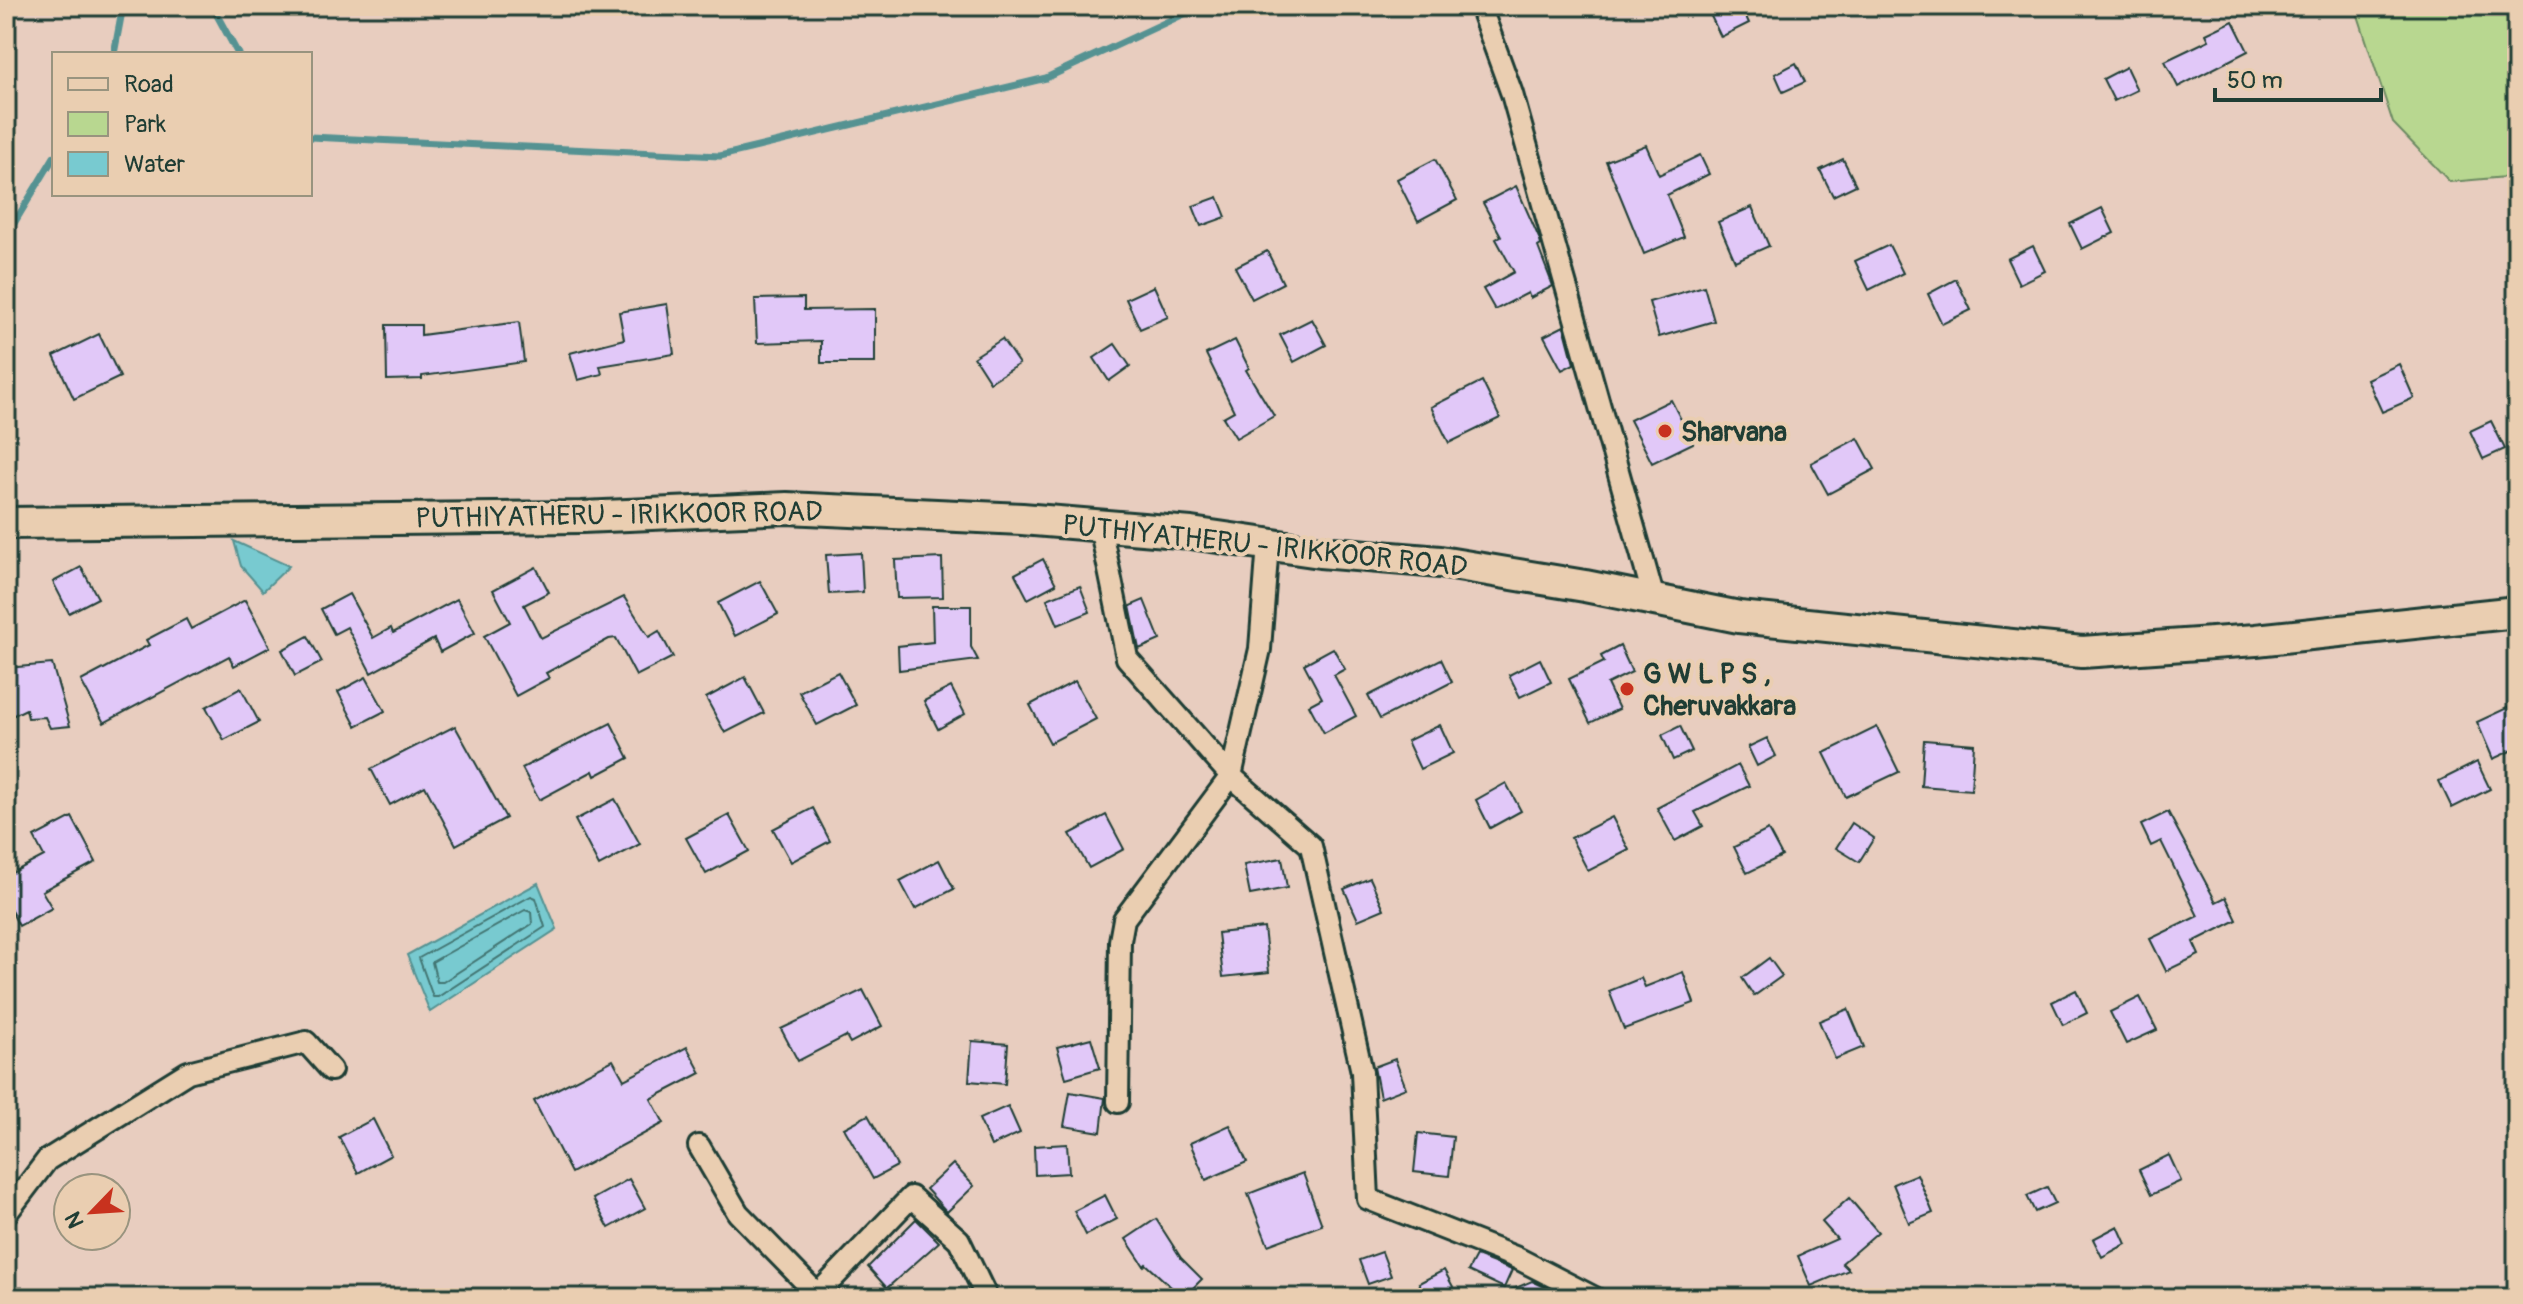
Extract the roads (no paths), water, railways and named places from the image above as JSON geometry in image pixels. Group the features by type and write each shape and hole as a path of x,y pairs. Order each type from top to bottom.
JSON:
{"main road":[{"name":"PUTHIYATHERU - IRIKKOOR ROAD","path":"6,523 582,517 787,508 1100,526 1440,562 1739,617 2082,652 2256,640 2517,612"}],"street":[{"path":"1480,6 1512,94 1654,599"},
{"path":"1100,526 1127,658 1231,776 1311,846 1362,1072 1368,1199 1515,1257 1595,1298"},
{"path":"1118,1102 1120,941 1124,919 1231,776 1260,649 1268,544"},
{"path":"6,1214 47,1160 188,1072 306,1042 331,1070"},
{"path":"699,1146 738,1213 816,1296 911,1197 959,1240 987,1298"}],"water":[{"path":"234,541 289,566 263,591 241,566"},
{"path":"538,883 557,929 430,1012 407,955"}],"waterway":[{"path":"114,52 123,6"},
{"path":"212,6 237,52"},
{"path":"312,137 720,156 1046,78 1201,6"},
{"path":"6,224 13,225 52,160"}],"place":[{"name":"Sharvana","path":"1665,431"},
{"name":"G W L P S , Cheruvakkara","path":"1627,689"}]}
